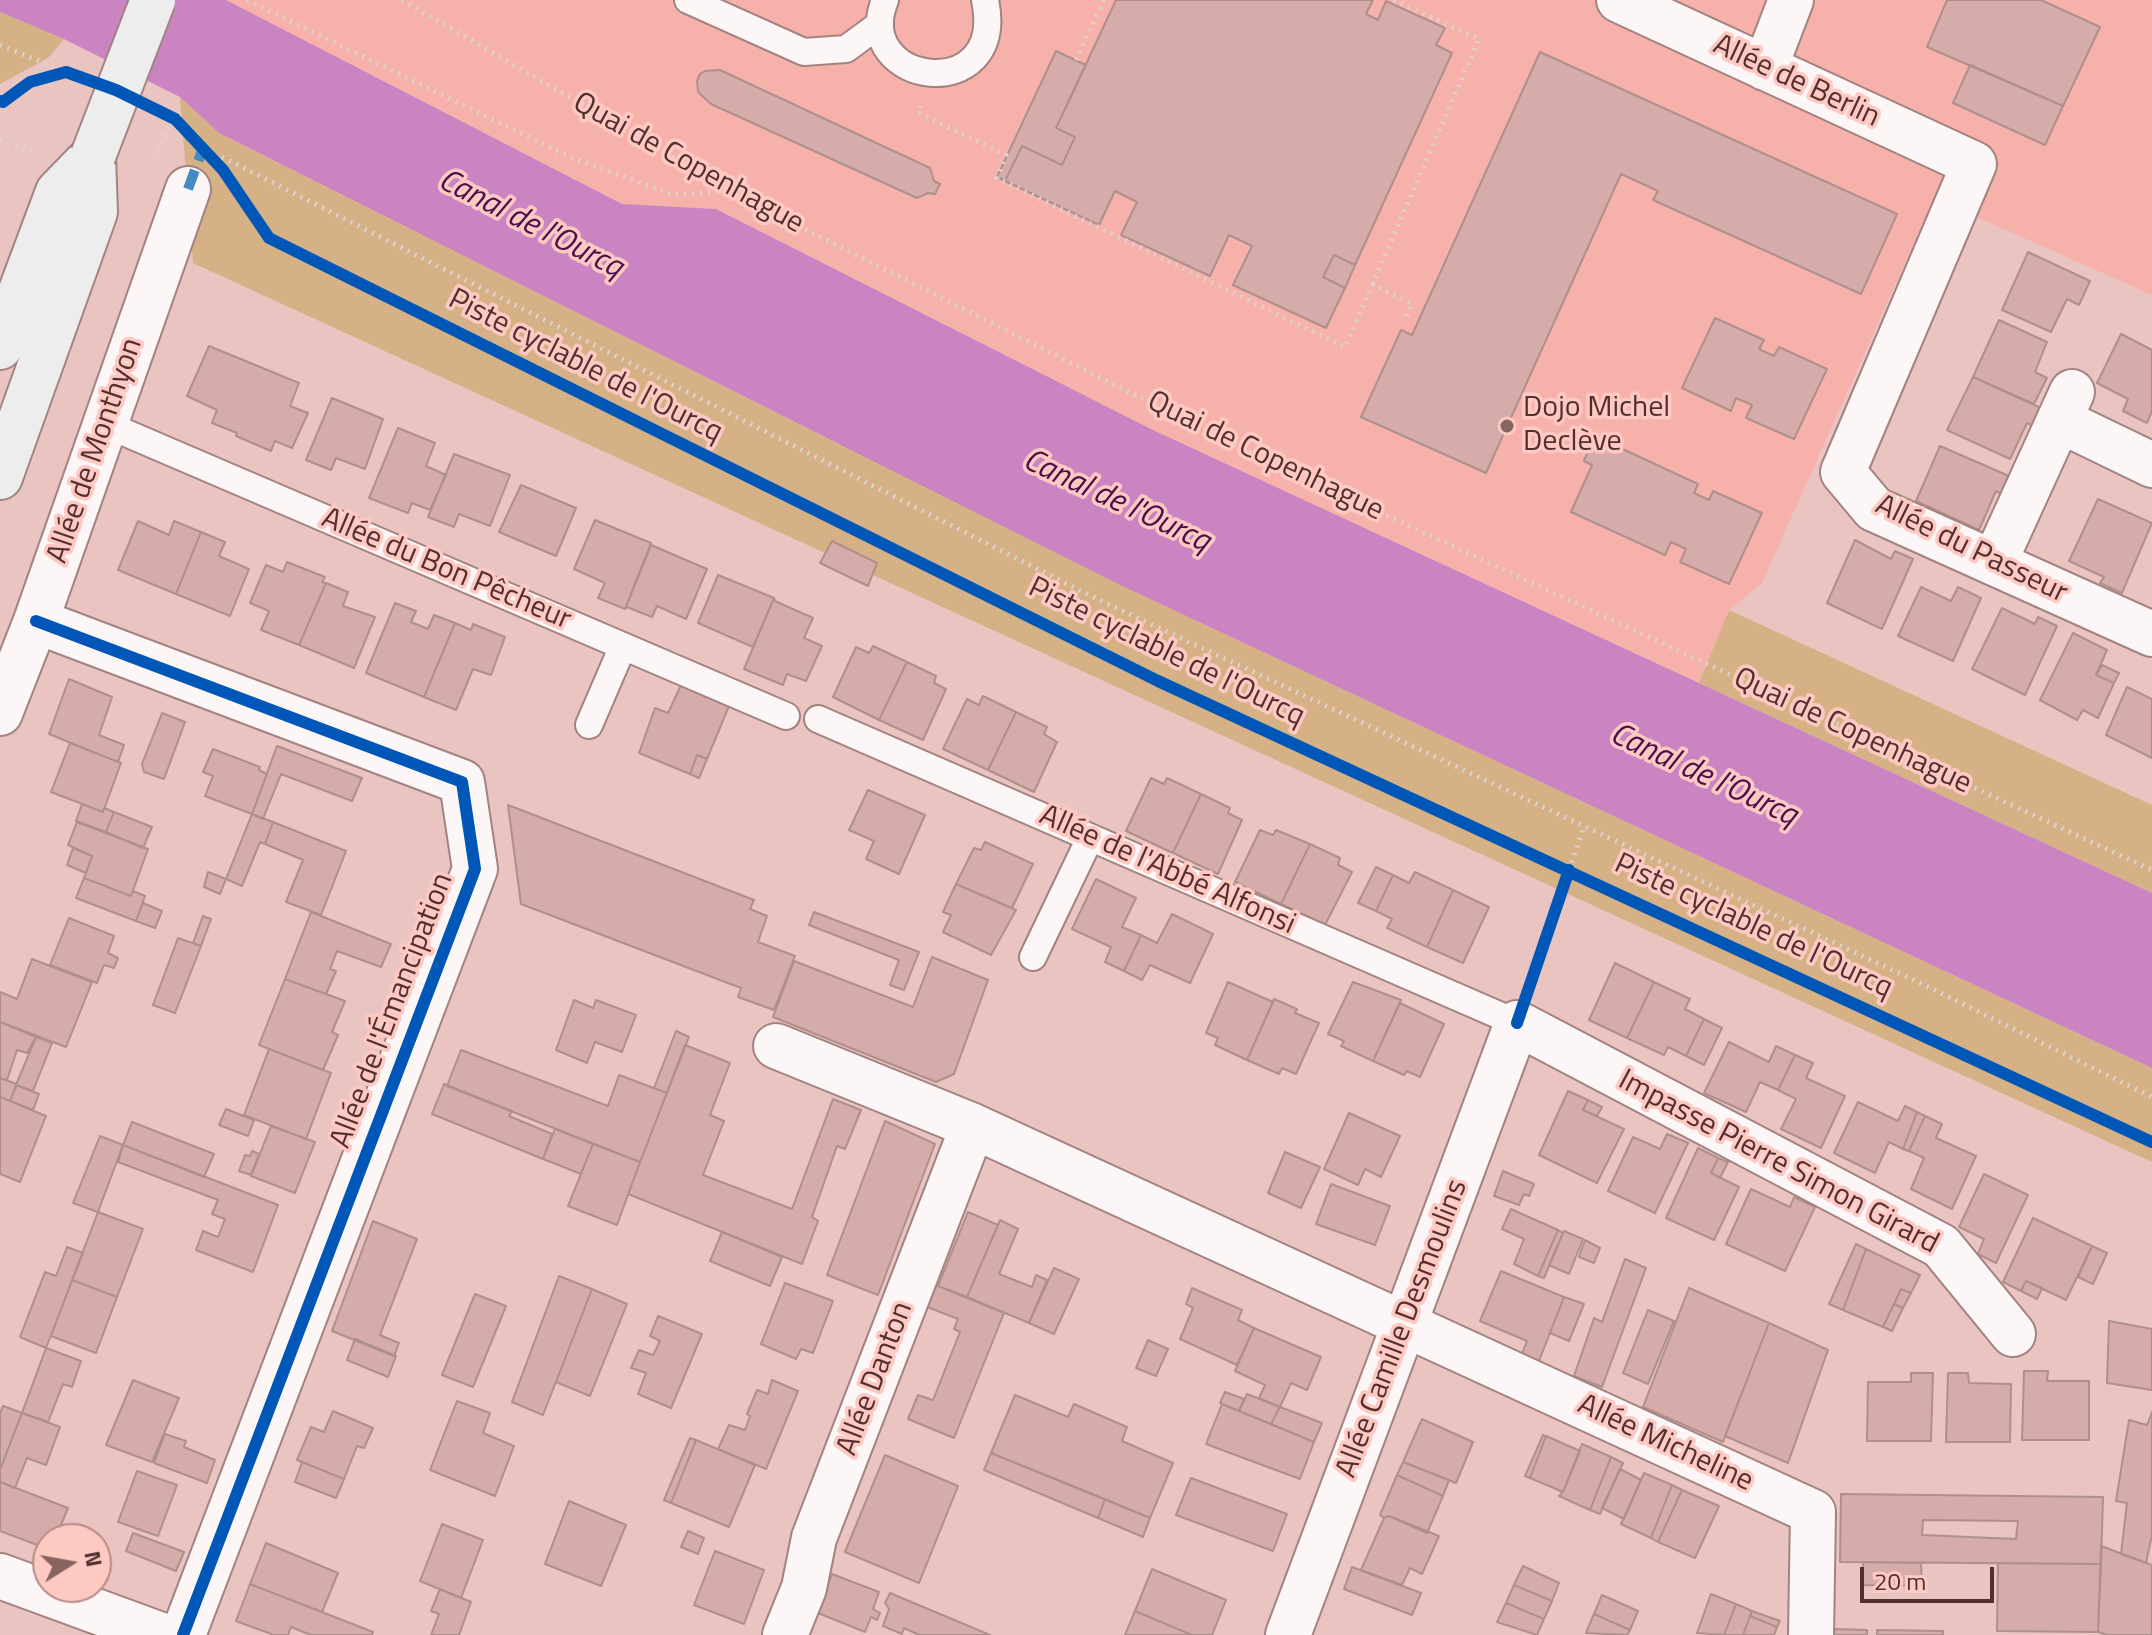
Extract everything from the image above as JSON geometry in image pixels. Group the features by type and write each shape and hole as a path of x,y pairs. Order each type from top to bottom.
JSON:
{"street":[{"path":"0,477 95,212 93,156 153,0"},
{"name":"Allée de Berlin","path":"1619,0 1974,164"},
{"path":"1765,68 1791,0"},
{"path":"0,347 58,192 93,156"},
{"name":"Allée du Passeur","path":"1974,164 1843,472 1874,509 2152,634"},
{"name":"Allée de Monthyon","path":"0,713 36,621 105,424 210,168"},
{"path":"1994,563 2066,406 2152,465"},
{"name":"Allée de l'Émancipation","path":"36,621 462,782 475,869 183,1635"},
{"name":"Allée Camille Desmoulins","path":"1288,1635 1517,1023"},
{"name":"Impasse Pierre Simon Girard","path":"1517,1023 1941,1246 2013,1334"},
{"path":"776,1046 973,1126 1406,1323"},
{"name":"Allée Danton","path":"785,1635 804,1588 814,1538 973,1126"},
{"name":"Allée Micheline","path":"1406,1323 1813,1512 1811,1635"},
{"path":"0,1576 161,1635"}],"lane":[{"path":"688,0 804,52 846,49 882,12"},
{"path":"882,12 885,43 896,58 911,70 930,75 949,73 965,65 979,52 986,38 988,19 985,0"},
{"name":"Allée du Bon Pêcheur","path":"105,424 786,716"},
{"path":"589,725 623,646"},
{"name":"Allée de l'Abbé Alfonsi","path":"818,719 1517,1023"},
{"path":"1033,957 1090,838"}],"path":[{"path":"247,0 570,157 673,195 730,191"},
{"path":"1076,60 1104,0"},
{"path":"930,75 918,113 1006,155 996,177 1345,347 1479,39 1393,0"},
{"path":"0,45 66,72"},
{"path":"46,76 66,72"},
{"path":"149,171 171,118"},
{"path":"0,140 38,153"},
{"path":"210,168 1097,599 1916,981 2152,1097"},
{"path":"1372,284 1412,304 1405,319"},
{"path":"1569,870 1584,827"}],"shaded area":[{"path":"226,0 2152,0 2152,295 1934,198 1762,583 1729,610 1699,683 1153,430 716,209 622,204"},
{"path":"0,12 64,39 48,58 0,84"},
{"path":"180,97 219,133 1120,585 2152,1068 2152,1162 193,263"},
{"path":"1729,610 2152,805 2152,893 1699,683"}],"water":[{"name":"Canal de l'Ourcq","path":"0,0 226,0 622,204 716,209 1153,430 2152,893 2152,1068 1120,585 219,133 180,97 64,39 0,12"}],"building":[{"path":"1116,0 1373,0 1366,14 1378,20 1386,1 1445,28 1436,45 1452,53 1355,265 1334,255 1323,277 1345,288 1326,328 1233,285 1252,246 1229,235 1210,276 1121,235 1137,202 1115,191 1099,225 1005,181 1022,146 1062,165 1075,137 1056,128"},
{"path":"1947,0 2041,0 2100,27 2063,106 1927,47"},
{"path":"1056,51 1086,65 1056,128 1075,137 1062,165 1022,146 1005,181 997,177"},
{"path":"1540,52 1897,214 1861,294 1653,200 1658,191 1621,174 1486,473 1361,417 1401,330 1412,335"},
{"path":"1970,65 2063,106 2045,145 1953,103"},
{"path":"720,70 930,168 934,181 940,184 935,194 928,193 917,198 711,104 698,92 697,81 705,71"},
{"path":"2028,252 2090,281 2079,305 2067,299 2051,332 2002,310"},
{"path":"1334,255 1355,265 1345,288 1323,277"},
{"path":"1715,318 1764,340 1759,349 1774,356 1779,347 1827,369 1794,439 1746,418 1752,405 1736,398 1731,411 1682,388"},
{"path":"1999,320 2047,342 2035,372 2047,378 2034,404 1973,377"},
{"path":"2121,334 2152,350 2152,411 2147,423 2123,411 2128,399 2097,383"},
{"path":"209,346 299,383 290,406 308,413 292,448 275,441 271,451 236,436 237,433 212,423 217,410 187,396"},
{"path":"1973,377 2041,408 2033,426 2027,423 2010,459 1947,430"},
{"path":"332,398 383,419 365,469 336,458 331,470 306,460"},
{"path":"398,428 435,443 426,466 446,475 430,510 412,503 408,513 369,498"},
{"path":"1603,440 1698,484 1694,493 1709,500 1713,491 1762,513 1729,584 1680,562 1686,549 1671,542 1665,555 1571,512 1592,465 1584,461 1589,449 1598,452"},
{"path":"1940,446 2009,476 2001,494 1996,491 1979,530 1916,501"},
{"path":"454,454 510,475 490,526 459,514 454,527 428,517"},
{"path":"521,485 576,508 556,556 499,532"},
{"path":"2098,499 2152,523 2122,593 2100,583 2104,577 2069,561"},
{"path":"595,520 651,543 625,609 598,598 605,583 574,569"},
{"path":"138,521 169,535 174,521 201,532 176,594 118,570"},
{"path":"201,532 225,542 219,556 249,569 230,616 176,594"},
{"path":"1855,540 1891,559 1895,551 1913,559 1882,629 1827,603"},
{"path":"832,541 877,563 868,586 820,563"},
{"path":"651,545 707,569 686,619 657,606 652,617 627,607 625,609"},
{"path":"287,562 325,577 322,582 326,583 299,645 261,630 269,611 250,603 266,565 283,572"},
{"path":"718,575 774,598 753,647 698,623"},
{"path":"326,583 348,592 343,606 375,617 354,668 299,645"},
{"path":"1921,587 1951,601 1958,587 1981,598 1953,661 1898,636"},
{"path":"774,598 813,618 804,638 822,646 806,681 787,674 783,685 744,669"},
{"path":"395,603 416,611 411,622 428,629 434,615 455,623 424,697 366,673"},
{"path":"2002,608 2035,624 2038,617 2057,626 2025,695 1972,669"},
{"path":"455,623 471,630 473,624 505,637 491,675 473,669 456,710 424,697"},
{"path":"2073,633 2107,650 2096,675 2114,683 2098,718 2083,710 2077,720 2040,700"},
{"path":"873,646 907,662 879,720 833,697 856,647 869,653"},
{"path":"907,662 936,676 934,683 946,689 923,740 879,720"},
{"path":"2102,665 2119,673 2114,683 2096,675"},
{"path":"69,679 112,697 99,735 124,745 118,762 49,734"},
{"path":"681,685 729,706 707,759 697,755 690,774 639,753 655,708 668,713"},
{"path":"2127,687 2152,699 2152,758 2106,735"},
{"path":"983,696 1016,712 988,770 943,749 967,699 979,705"},
{"path":"1016,712 1047,727 1044,734 1057,742 1034,792 988,770"},
{"path":"162,713 185,722 164,779 144,772 142,764"},
{"path":"70,743 121,763 103,812 51,792"},
{"path":"277,746 362,778 352,801 281,774 263,819 252,814"},
{"path":"213,749 260,767 259,770 267,774 252,814 205,796 213,776 203,772"},
{"path":"697,755 707,759 699,778 690,774"},
{"path":"1151,778 1164,784 1167,778 1201,794 1173,853 1126,831"},
{"path":"868,790 925,815 899,874 866,859 874,841 849,830"},
{"path":"1201,794 1230,808 1228,813 1242,820 1218,874 1173,853"},
{"path":"82,804 103,812 104,808 114,812 106,832 76,821"},
{"path":"508,805 754,900 750,909 767,916 758,942 795,956 774,1010 738,997 741,988 521,904"},
{"path":"114,812 152,827 143,848 106,832"},
{"path":"252,814 273,822 265,844 260,842 242,886 226,879"},
{"path":"77,822 148,849 131,896 84,878 92,856 68,845"},
{"path":"273,822 346,851 321,915 286,902 303,860 265,844"},
{"path":"1260,830 1273,835 1276,830 1310,844 1281,904 1235,882"},
{"path":"985,842 1033,864 1012,908 956,884 974,848 981,850"},
{"path":"1310,844 1340,858 1338,865 1352,872 1325,925 1281,904"},
{"path":"73,848 92,856 86,873 67,865"},
{"path":"1376,867 1393,875 1376,911 1358,903"},
{"path":"208,872 226,879 220,894 204,887"},
{"path":"1415,872 1453,890 1427,947 1387,928 1392,919 1376,911 1393,875 1409,883"},
{"path":"84,878 131,896 133,891 145,896 136,921 76,898"},
{"path":"1096,879 1136,898 1122,927 1141,935 1124,971 1105,962 1111,947 1072,929"},
{"path":"956,884 1016,910 991,955 943,932 951,915 943,912"},
{"path":"1453,890 1489,907 1463,963 1427,947"},
{"path":"143,903 162,911 155,928 136,921"},
{"path":"311,912 391,944 381,967 337,951 330,969 336,971 326,994 285,979"},
{"path":"814,912 919,952 904,990 890,985 899,960 809,925"},
{"path":"1172,914 1213,934 1190,983 1150,965 1142,980 1124,971 1141,935 1157,943"},
{"path":"203,916 211,919 201,946 193,943"},
{"path":"69,918 114,936 108,953 118,958 114,968 104,965 97,983 50,965"},
{"path":"178,938 201,946 175,1013 153,1005"},
{"path":"932,957 988,980 954,1074 936,1082 773,1017 794,961 913,1007"},
{"path":"32,959 92,982 66,1047 0,1022 0,992 17,999"},
{"path":"1615,963 1654,982 1627,1038 1589,1020"},
{"path":"285,979 345,1001 332,1032 338,1035 323,1070 259,1045"},
{"path":"1228,982 1273,1002 1247,1060 1215,1045 1218,1038 1206,1033"},
{"path":"1353,982 1401,1000 1373,1061 1341,1046 1344,1041 1328,1034"},
{"path":"1654,982 1690,999 1685,1009 1704,1019 1686,1056 1668,1047 1664,1055 1627,1038"},
{"path":"1274,999 1297,1009 1295,1013 1319,1023 1296,1074 1282,1068 1279,1074 1247,1060"},
{"path":"574,1000 593,1008 596,1000 636,1015 622,1052 595,1042 587,1063 556,1050"},
{"path":"1400,1003 1444,1024 1420,1077 1407,1071 1404,1075 1373,1061"},
{"path":"1704,1019 1722,1028 1704,1065 1686,1056"},
{"path":"0,1022 36,1037 27,1053 17,1050 7,1080 0,1078"},
{"path":"676,1031 689,1037 667,1093 654,1088"},
{"path":"36,1037 52,1043 33,1091 16,1085"},
{"path":"1729,1042 1769,1062 1776,1046 1795,1055 1778,1090 1760,1082 1746,1112 1704,1093"},
{"path":"685,1045 730,1063 710,1115 724,1121 703,1175 792,1209 833,1099 861,1110 845,1149 837,1146 812,1217 818,1221 802,1264 628,1194"},
{"path":"269,1049 331,1073 306,1139 244,1115"},
{"path":"461,1050 608,1106 619,1075 667,1093 640,1162 447,1086"},
{"path":"1795,1055 1813,1063 1806,1078 1845,1096 1821,1148 1781,1129 1796,1099 1778,1090"},
{"path":"0,1078 17,1084 10,1101 0,1097"},
{"path":"444,1084 512,1111 509,1116 552,1134 543,1159 432,1114"},
{"path":"16,1085 39,1094 33,1110 10,1101"},
{"path":"1568,1091 1588,1100 1583,1110 1624,1129 1597,1183 1539,1155"},
{"path":"0,1097 46,1116 20,1182 0,1174"},
{"path":"1588,1100 1602,1107 1597,1116 1583,1110"},
{"path":"1858,1102 1898,1121 1905,1106 1917,1112 1903,1149 1889,1142 1875,1173 1834,1153"},
{"path":"226,1109 254,1120 248,1136 219,1125"},
{"path":"1917,1112 1925,1116 1909,1151 1903,1149"},
{"path":"1349,1113 1400,1136 1381,1177 1365,1169 1358,1185 1324,1169"},
{"path":"1925,1116 1942,1124 1936,1138 1976,1156 1952,1209 1911,1189 1924,1158 1909,1151"},
{"path":"885,1121 935,1144 878,1295 827,1275"},
{"path":"132,1122 214,1154 204,1177 123,1145"},
{"path":"271,1126 315,1142 295,1193 251,1176"},
{"path":"555,1129 593,1144 581,1174 543,1159"},
{"path":"1667,1134 1688,1143 1655,1213 1608,1191 1633,1137 1660,1149"},
{"path":"100,1136 123,1145 98,1212 73,1203"},
{"path":"593,1144 640,1162 617,1225 568,1206"},
{"path":"123,1145 278,1205 253,1272 196,1250 203,1231 218,1237 225,1219 212,1214 218,1200 118,1162"},
{"path":"1698,1148 1718,1158 1711,1173 1739,1187 1714,1240 1666,1218"},
{"path":"252,1151 259,1154 251,1175 239,1171 245,1155 250,1156"},
{"path":"1285,1152 1320,1167 1301,1208 1268,1193"},
{"path":"1718,1158 1728,1162 1720,1178 1711,1173"},
{"path":"1503,1171 1534,1184 1529,1196 1524,1194 1519,1205 1494,1196"},
{"path":"1984,1174 2028,1195 1996,1263 1978,1254 1984,1239 1959,1227"},
{"path":"1331,1184 1390,1206 1375,1245 1316,1224"},
{"path":"1751,1189 1790,1207 1794,1197 1815,1207 1785,1271 1726,1244"},
{"path":"1511,1209 1558,1230 1538,1276 1514,1264 1524,1239 1502,1229"},
{"path":"98,1212 143,1229 117,1297 72,1280"},
{"path":"968,1212 998,1225 967,1297 938,1286"},
{"path":"2033,1218 2092,1246 2066,1300 2026,1281 2021,1291 2003,1282"},
{"path":"1000,1220 1018,1229 999,1274 1032,1287 1036,1275 1047,1280 1029,1323 967,1297"},
{"path":"373,1221 417,1239 380,1335 399,1343 394,1356 332,1331"},
{"path":"1558,1230 1563,1233 1544,1278 1538,1276"},
{"path":"1564,1231 1583,1239 1569,1274 1549,1265"},
{"path":"722,1232 782,1257 770,1286 710,1261"},
{"path":"1585,1240 1600,1248 1594,1263 1579,1257"},
{"path":"1856,1244 1866,1249 1843,1310 1829,1304"},
{"path":"2092,1246 2107,1253 2093,1284 2078,1277"},
{"path":"67,1247 83,1253 46,1348 20,1337 45,1272 56,1276"},
{"path":"1866,1249 1920,1275 1911,1293 1901,1289 1883,1327 1843,1310"},
{"path":"1625,1259 1646,1268 1602,1387 1574,1376 1594,1318 1602,1322"},
{"path":"1054,1268 1079,1279 1054,1334 1029,1323"},
{"path":"1501,1271 1564,1297 1537,1366 1520,1359 1527,1341 1480,1321"},
{"path":"559,1276 592,1289 543,1415 512,1402"},
{"path":"72,1280 117,1297 96,1353 51,1336"},
{"path":"2026,1281 2042,1288 2037,1299 2021,1291"},
{"path":"785,1283 833,1301 813,1353 801,1349 796,1359 761,1344"},
{"path":"933,1284 1004,1313 954,1438 908,1419 918,1395 933,1400 960,1332 954,1329 958,1319 925,1306"},
{"path":"1192,1288 1242,1310 1238,1320 1254,1328 1237,1365 1180,1339 1193,1308 1186,1304"},
{"path":"1689,1288 1769,1323 1723,1442 1643,1407"},
{"path":"592,1289 627,1304 590,1396 556,1382"},
{"path":"1901,1289 1911,1293 1903,1308 1894,1304"},
{"path":"475,1294 506,1306 473,1387 442,1375"},
{"path":"1564,1297 1584,1304 1569,1341 1550,1333"},
{"path":"1894,1304 1903,1308 1892,1331 1883,1327"},
{"path":"1648,1310 1674,1321 1648,1384 1623,1373"},
{"path":"658,1316 702,1334 671,1408 638,1394 646,1373 631,1368 639,1350 653,1355 660,1341 650,1336"},
{"path":"2109,1321 2152,1329 2152,1390 2107,1383"},
{"path":"1769,1323 1828,1350 1788,1463 1725,1436"},
{"path":"1254,1328 1321,1357 1307,1390 1291,1383 1280,1407 1259,1398 1265,1385 1235,1371"},
{"path":"355,1339 396,1356 388,1377 347,1360"},
{"path":"1148,1340 1168,1349 1156,1376 1136,1368"},
{"path":"46,1348 81,1361 72,1387 63,1384 48,1422 22,1413"},
{"path":"2024,1371 2048,1371 2047,1381 2089,1381 2089,1440 2022,1440"},
{"path":"1911,1373 1933,1373 1931,1441 1867,1441 1868,1382 1911,1382"},
{"path":"1948,1373 1968,1373 1969,1383 2011,1384 2010,1442 1946,1442"},
{"path":"133,1380 179,1398 152,1462 106,1445"},
{"path":"772,1380 798,1391 766,1469 718,1449 729,1425 745,1430 750,1416 747,1414 757,1390 768,1394"},
{"path":"1225,1392 1244,1399 1239,1411 1220,1403"},
{"path":"1247,1394 1280,1407 1271,1424 1239,1411"},
{"path":"1015,1395 1068,1417 1074,1404 1127,1427 1122,1441 1173,1463 1150,1518 991,1453"},
{"path":"457,1401 490,1413 483,1433 514,1446 495,1496 430,1470"},
{"path":"1222,1404 1314,1442 1300,1479 1206,1444"},
{"path":"3,1406 22,1413 0,1470 0,1413"},
{"path":"1280,1407 1322,1423 1314,1442 1271,1424"},
{"path":"333,1411 373,1428 364,1448 357,1446 344,1479 297,1460 311,1427 324,1432"},
{"path":"2152,1412 2152,1535 2146,1563 2121,1554 2127,1503 2116,1501 2129,1420 2147,1425"},
{"path":"22,1413 60,1427 46,1465 27,1458 15,1488 0,1482 0,1470"},
{"path":"1422,1419 1473,1442 1456,1483 1403,1462"},
{"path":"165,1434 186,1441 184,1447 215,1460 207,1483 154,1463"},
{"path":"1543,1435 1546,1436 1530,1478 1525,1476"},
{"path":"1546,1436 1580,1451 1563,1492 1530,1478"},
{"path":"690,1438 696,1440 671,1503 664,1500"},
{"path":"696,1440 755,1465 729,1527 671,1503"},
{"path":"1582,1444 1611,1457 1590,1510 1559,1496"},
{"path":"991,1453 1105,1499 1098,1518 984,1470"},
{"path":"885,1455 958,1486 919,1583 845,1552"},
{"path":"1611,1457 1623,1463 1600,1514 1590,1510"},
{"path":"302,1462 344,1479 336,1498 295,1482"},
{"path":"1403,1462 1449,1480 1443,1496 1397,1475"},
{"path":"1620,1469 1641,1480 1624,1519 1602,1508"},
{"path":"137,1471 177,1485 158,1536 118,1522"},
{"path":"1644,1473 1672,1485 1651,1538 1621,1524"},
{"path":"1397,1475 1443,1496 1427,1533 1380,1515"},
{"path":"1191,1478 1287,1514 1273,1551 1176,1515"},
{"path":"0,1482 68,1508 62,1523 32,1523 32,1543 0,1531"},
{"path":"1672,1485 1682,1490 1658,1542 1651,1538"},
{"path":"1682,1490 1719,1506 1695,1558 1658,1542"},
{"path":"1841,1494 2103,1497 2101,1564 1840,1562","holes":["1923,1520 2018,1521 2016,1539 1922,1535"]},
{"path":"1105,1499 1150,1518 1143,1537 1098,1518"},
{"path":"569,1501 626,1525 601,1586 545,1564"},
{"path":"1389,1516 1439,1536 1422,1574 1410,1568 1402,1585 1361,1570 1384,1518"},
{"path":"442,1524 483,1540 461,1598 420,1581"},
{"path":"688,1531 704,1538 698,1554 681,1547"},
{"path":"133,1533 184,1552 176,1571 126,1551"},
{"path":"266,1543 338,1573 322,1612 250,1584"},
{"path":"2101,1546 2152,1565 2152,1635 2107,1635 2098,1632"},
{"path":"715,1551 764,1570 744,1624 694,1605"},
{"path":"1863,1562 1921,1563 1922,1586 1862,1585"},
{"path":"1998,1563 2101,1564 2098,1632 1997,1631"},
{"path":"1523,1566 1559,1583 1552,1601 1514,1585"},
{"path":"1352,1567 1421,1593 1412,1615 1344,1589"},
{"path":"1152,1569 1226,1600 1212,1635 1192,1635 1135,1611"},
{"path":"832,1574 879,1592 873,1609 880,1613 877,1620 871,1617 865,1632 818,1613"},
{"path":"250,1584 373,1632 372,1635 311,1635 291,1627 288,1635 274,1635 236,1621"},
{"path":"1514,1585 1552,1601 1544,1619 1506,1603"},
{"path":"440,1589 471,1602 459,1635 431,1635 439,1614 431,1611"},
{"path":"890,1593 990,1635 919,1635 904,1628 902,1634 883,1626 889,1609 885,1603"},
{"path":"1711,1594 1736,1604 1724,1635 1697,1633"},
{"path":"1602,1595 1638,1611 1630,1630 1594,1614"},
{"path":"1506,1603 1544,1619 1537,1635 1497,1622"},
{"path":"1736,1604 1752,1611 1743,1635 1724,1635"},
{"path":"1135,1611 1192,1635 1125,1635"},
{"path":"1752,1611 1780,1621 1777,1627 1750,1616"},
{"path":"1594,1614 1630,1630 1627,1635 1586,1633"},
{"path":"1750,1616 1777,1627 1774,1635 1743,1635"},
{"path":"1834,1629 1867,1630 1867,1635 1834,1635"},
{"path":"1877,1630 1943,1631 1943,1635 1877,1635"}],"marked path":[{"path":"188,189 203,148"}],"cycle path":[{"name":"Piste cyclable de l'Ourcq","path":"0,101 3,102 30,82 66,72 116,90 175,119 223,170 269,238 1158,681 2152,1142"},
{"path":"36,621 462,782 475,869 183,1635"},
{"path":"1517,1023 1569,870"}],"place":[{"name":"Dojo Michel Declève","path":"1507,426"}]}
